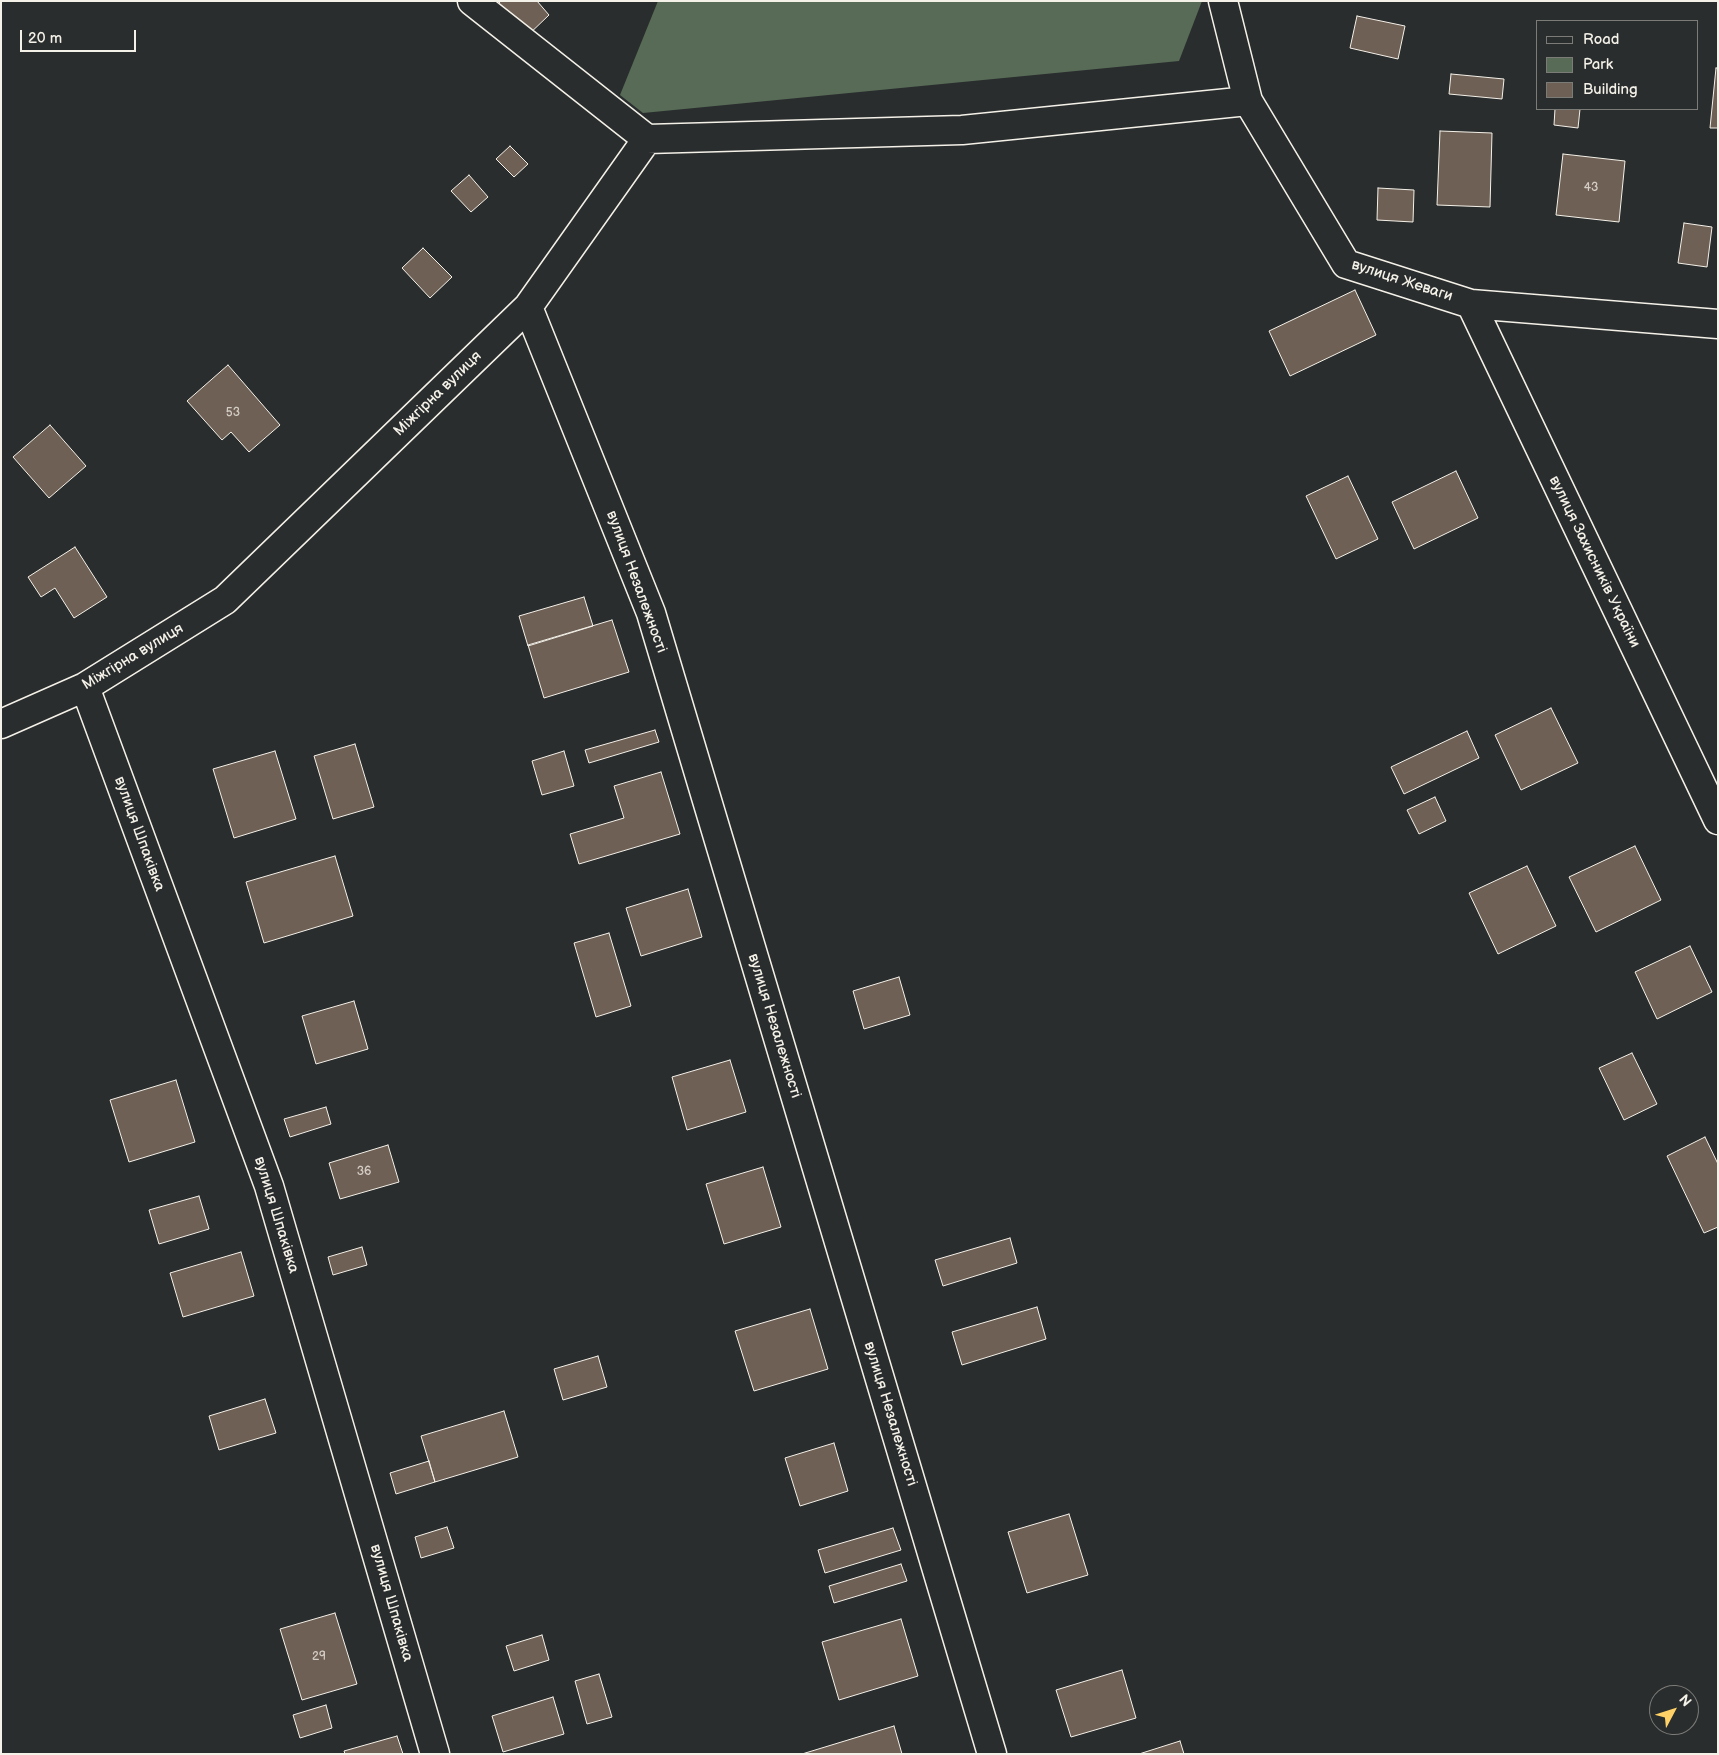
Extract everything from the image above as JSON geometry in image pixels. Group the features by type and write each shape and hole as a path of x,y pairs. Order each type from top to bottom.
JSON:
{"street":[{"path":"472,1 646,139 962,130 1248,101"},
{"name":"вулиця Жеваги","path":"1223,1 1248,101 1346,264 1471,304 1718,324"},
{"name":"Міжгірна вулиця","path":"1,724 85,687 225,600 528,307 646,139"},
{"name":"вулиця Захисників України","path":"1471,304 1718,820"},
{"name":"вулиця Незалежності","path":"528,307 650,613 992,1754"},
{"name":"вулиця Шпаківка","path":"85,687 269,1186 435,1754"}],"green space":[{"path":"658,1 1202,1 1179,61 643,113 620,95"}],"building":[{"path":"501,1 537,1 549,15 524,39 494,8"},
{"path":"1357,16 1405,26 1398,59 1350,48"},
{"path":"1716,68 1718,68 1718,128 1710,128"},
{"path":"1451,74 1504,79 1502,99 1449,94"},
{"path":"1555,110 1580,110 1578,128 1554,125"},
{"path":"1440,131 1492,133 1490,207 1437,205"},
{"path":"510,146 528,164 514,177 496,159"},
{"path":"1563,154 1625,161 1619,222 1556,215"},
{"path":"469,175 488,197 471,212 451,191"},
{"path":"1378,188 1414,190 1413,222 1377,220"},
{"path":"1684,223 1712,227 1707,267 1678,263"},
{"path":"423,248 452,277 430,298 402,268"},
{"path":"1355,290 1376,335 1290,376 1269,331"},
{"path":"228,365 280,425 249,452 231,432 222,440 187,401"},
{"path":"50,425 86,466 49,498 13,457"},
{"path":"1456,471 1478,518 1414,549 1392,502"},
{"path":"1348,476 1378,539 1336,559 1306,496"},
{"path":"75,547 107,597 74,618 55,588 41,597 28,577"},
{"path":"584,597 593,626 528,646 519,616"},
{"path":"612,620 629,672 544,698 528,645"},
{"path":"1551,708 1578,763 1521,790 1495,735"},
{"path":"655,730 659,742 589,763 585,750"},
{"path":"1467,731 1479,758 1404,794 1391,767"},
{"path":"355,744 374,807 333,819 314,756"},
{"path":"275,751 296,819 234,838 213,769"},
{"path":"564,751 574,786 542,795 532,761"},
{"path":"661,772 680,834 579,864 570,834 624,818 614,786"},
{"path":"1435,797 1446,821 1419,834 1407,810"},
{"path":"1635,846 1661,900 1596,932 1569,877"},
{"path":"335,856 353,916 264,943 246,882"},
{"path":"1527,866 1556,926 1498,954 1469,893"},
{"path":"688,889 702,937 641,956 626,908"},
{"path":"609,933 631,1006 596,1017 574,943"},
{"path":"1690,946 1712,992 1657,1019 1635,972"},
{"path":"899,977 910,1015 864,1029 853,991"},
{"path":"354,1001 368,1049 316,1064 302,1016"},
{"path":"1632,1053 1657,1104 1624,1120 1599,1068"},
{"path":"730,1060 746,1112 687,1130 672,1077"},
{"path":"176,1080 195,1142 129,1162 110,1100"},
{"path":"326,1107 331,1124 290,1137 284,1119"},
{"path":"1705,1137 1718,1164 1718,1227 1704,1233 1667,1156"},
{"path":"388,1145 399,1182 340,1199 329,1163"},
{"path":"763,1167 781,1227 724,1244 706,1184"},
{"path":"199,1196 209,1229 159,1244 149,1210"},
{"path":"1010,1238 1017,1263 943,1286 935,1260"},
{"path":"362,1247 367,1265 333,1275 328,1257"},
{"path":"241,1252 254,1296 183,1317 170,1273"},
{"path":"1037,1307 1046,1339 962,1365 952,1332"},
{"path":"810,1309 828,1369 754,1391 735,1331"},
{"path":"598,1356 607,1387 563,1400 554,1369"},
{"path":"265,1399 276,1433 219,1450 209,1416"},
{"path":"504,1411 518,1457 435,1482 421,1436"},
{"path":"834,1443 848,1491 800,1506 785,1458"},
{"path":"429,1461 435,1482 396,1494 390,1473"},
{"path":"1069,1514 1088,1575 1027,1593 1008,1532"},
{"path":"447,1527 454,1548 421,1558 415,1537"},
{"path":"893,1528 901,1550 825,1573 818,1550"},
{"path":"901,1564 907,1581 834,1603 829,1586"},
{"path":"335,1613 357,1684 302,1700 280,1629"},
{"path":"901,1619 918,1676 839,1700 822,1642"},
{"path":"542,1635 549,1660 514,1671 506,1646"},
{"path":"1122,1670 1136,1718 1071,1737 1056,1690"},
{"path":"599,1674 612,1717 587,1724 575,1681"},
{"path":"553,1697 564,1734 503,1752 492,1716"},
{"path":"326,1705 332,1728 300,1738 293,1715"},
{"path":"894,1726 902,1754 802,1754"},
{"path":"397,1736 403,1754 345,1754 344,1751"},
{"path":"1180,1741 1184,1754 1139,1754"}]}
